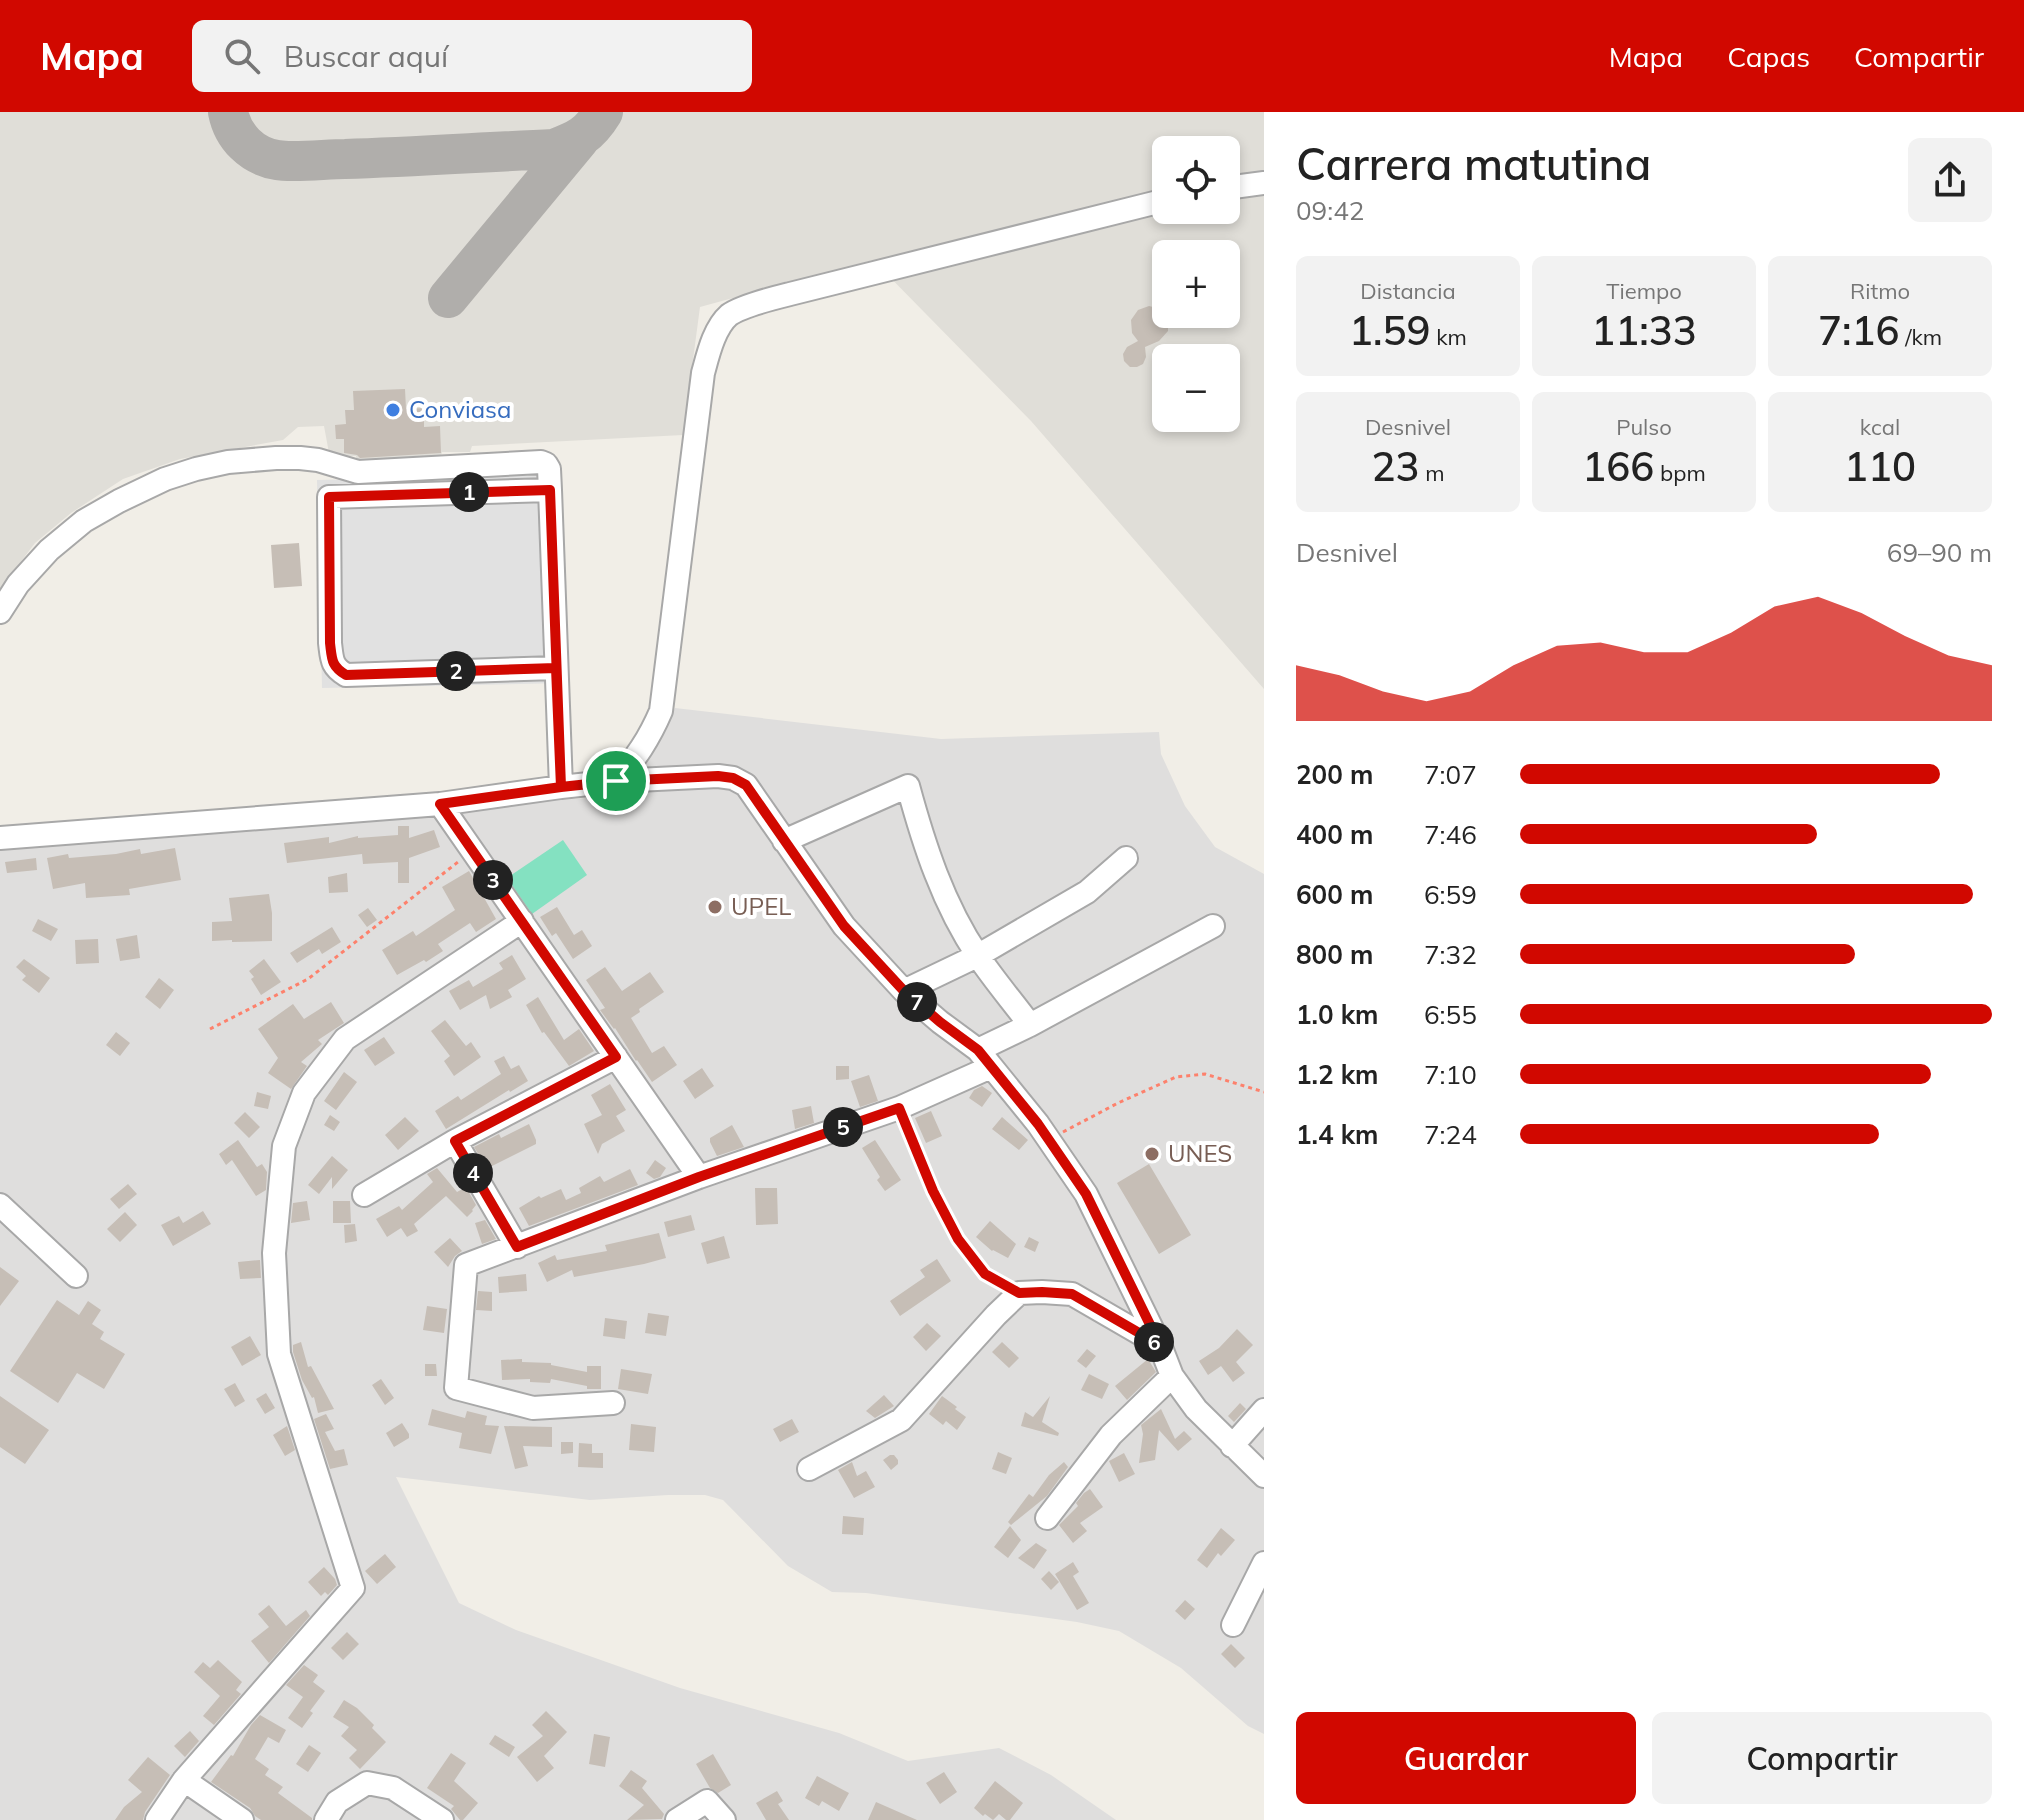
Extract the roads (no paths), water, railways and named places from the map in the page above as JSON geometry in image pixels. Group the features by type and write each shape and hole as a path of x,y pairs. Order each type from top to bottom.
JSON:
{"street":[{"path":"1240,186 1264,183"},
{"path":"616,781 644,746 661,711 703,373 711,344 730,315 790,294 1152,204"},
{"path":"0,612 28,572 84,521 165,479 228,462 300,458 358,472 541,462 549,469 561,787"},
{"path":"326,463 330,643 337,669 346,675 556,668"},
{"path":"329,497 550,490"},
{"path":"5,835 440,804 616,781 733,778 746,785 844,926 904,991 984,1059 1048,1139 1086,1194 1172,1376 1196,1409 1264,1476"},
{"path":"784,841 908,786 924,845 947,902 977,956 1030,1025"},
{"path":"440,804 699,1177"},
{"path":"904,991 977,956 1087,892 1126,858"},
{"path":"157,1820 184,1780 353,1588 279,1354 274,1253 284,1146 304,1093 345,1039 522,921"},
{"path":"613,1403 533,1408 456,1388 466,1265 699,1177 899,1108 984,1059 1030,1025 1213,926"},
{"path":"364,1195 455,1141 616,1057"},
{"path":"455,1141 517,1247"},
{"path":"0,1205 76,1276"},
{"path":"809,1469 901,1420 1019,1293 1072,1294 1160,1345"},
{"path":"1047,1518 1111,1435 1172,1376"},
{"path":"1232,1446 1264,1410"},
{"path":"1233,1625 1264,1563"},
{"path":"184,1780 242,1820"},
{"path":"326,1820 337,1802 367,1783 393,1788 442,1820"},
{"path":"677,1820 707,1801 724,1820"}],"place":[{"name":"Conviasa","path":"393,410"},
{"name":"UPEL","path":"715,907"},
{"name":"UNES","path":"1152,1154"}]}
